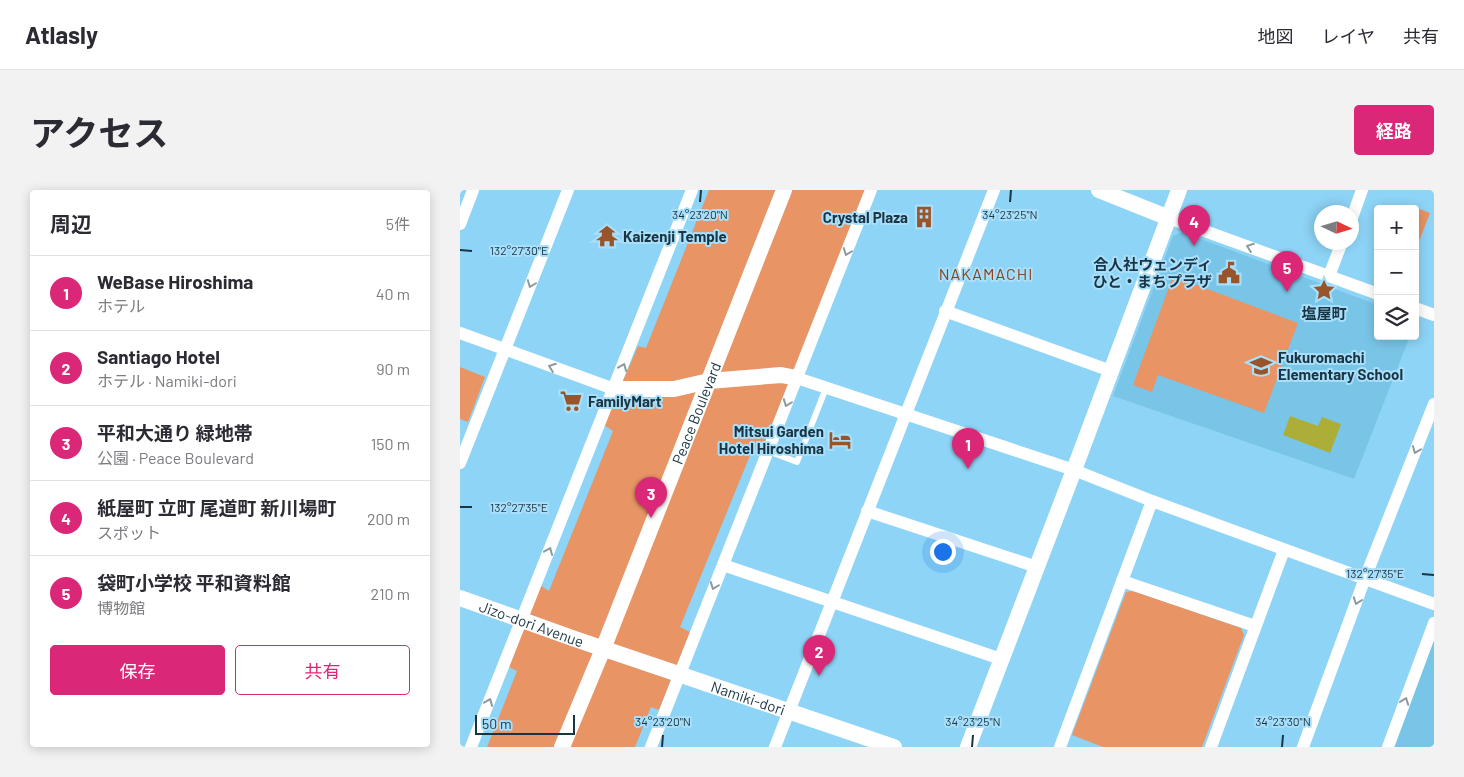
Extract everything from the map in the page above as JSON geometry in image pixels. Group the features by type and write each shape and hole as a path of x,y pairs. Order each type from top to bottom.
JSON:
{"street":[{"path":"460,224 473,190"},
{"path":"460,463 568,190"},
{"path":"471,747 692,190"},
{"name":"Peace Boulevard","path":"562,747 603,649 784,190"},
{"path":"651,747 871,190"},
{"path":"774,747 994,190"},
{"path":"1099,190 1169,218 1374,292"},
{"path":"968,747 1179,190"},
{"path":"1357,205 1362,190"},
{"path":"1330,276 1339,250"},
{"path":"1419,309 1434,315"},
{"path":"945,311 1111,371"},
{"path":"460,333 614,389 674,388 709,381 781,375 797,378 1074,470 1152,501 1434,604"},
{"path":"1303,747 1365,578 1434,404"},
{"path":"1060,747 1152,501"},
{"path":"867,510 1037,567"},
{"path":"1211,747 1284,550"},
{"path":"722,565 1001,659"},
{"path":"1122,581 1255,626"},
{"name":"Jizo-dori Avenue","path":"460,598 603,649"},
{"path":"1388,747 1434,623"},
{"name":"Namiki-dori","path":"603,649 789,711 877,744 894,747"}],"lane":[{"path":"768,451 797,462 826,388"}],"shaded area":[{"path":"709,190 865,190 763,452 753,448 680,627 690,632 659,710 651,707 635,747 487,747 517,671 509,667 540,585 549,591 613,431 604,425 638,346 646,348"},
{"path":"1419,209 1430,213 1419,239"},
{"name":"Fukuromachi Elementary School","path":"1182,232 1374,304 1374,340 1408,340 1354,479 1113,396 1173,236"},
{"path":"1173,276 1298,323 1264,413 1158,375 1152,392 1133,385"},
{"path":"460,367 485,377 468,422 460,419"},
{"path":"1290,416 1318,426 1322,417 1341,424 1330,453 1283,435"},
{"path":"1134,591 1241,628 1244,635 1202,747 1103,747 1072,735 1126,592"},
{"path":"1434,637 1434,747 1394,747"}],"place":[{"name":"Crystal Plaza","path":"924,217"},
{"name":"Kaizenji Temple","path":"607,236"},
{"name":"紙屋町 立町 尾道町 新川場町","path":"1194,246"},
{"name":"合人社ウェンディ ひと・まちプラザ","path":"1229,273"},
{"name":"塩屋町","path":"1324,290"},
{"name":"袋町小学校 平和資料館","path":"1287,292"},
{"name":"Fukuromachi Elementary School","path":"1261,366"},
{"name":"FamilyMart","path":"571,401"},
{"name":"Mitsui Garden Hotel Hiroshima","path":"840,440"},
{"name":"WeBase Hiroshima","path":"968,469"},
{"name":"平和大通り 緑地帯","path":"651,518"},
{"name":"Santiago Hotel","path":"819,676"}],"district":[{"name":"NAKAMACHI","path":"986,273"}]}
